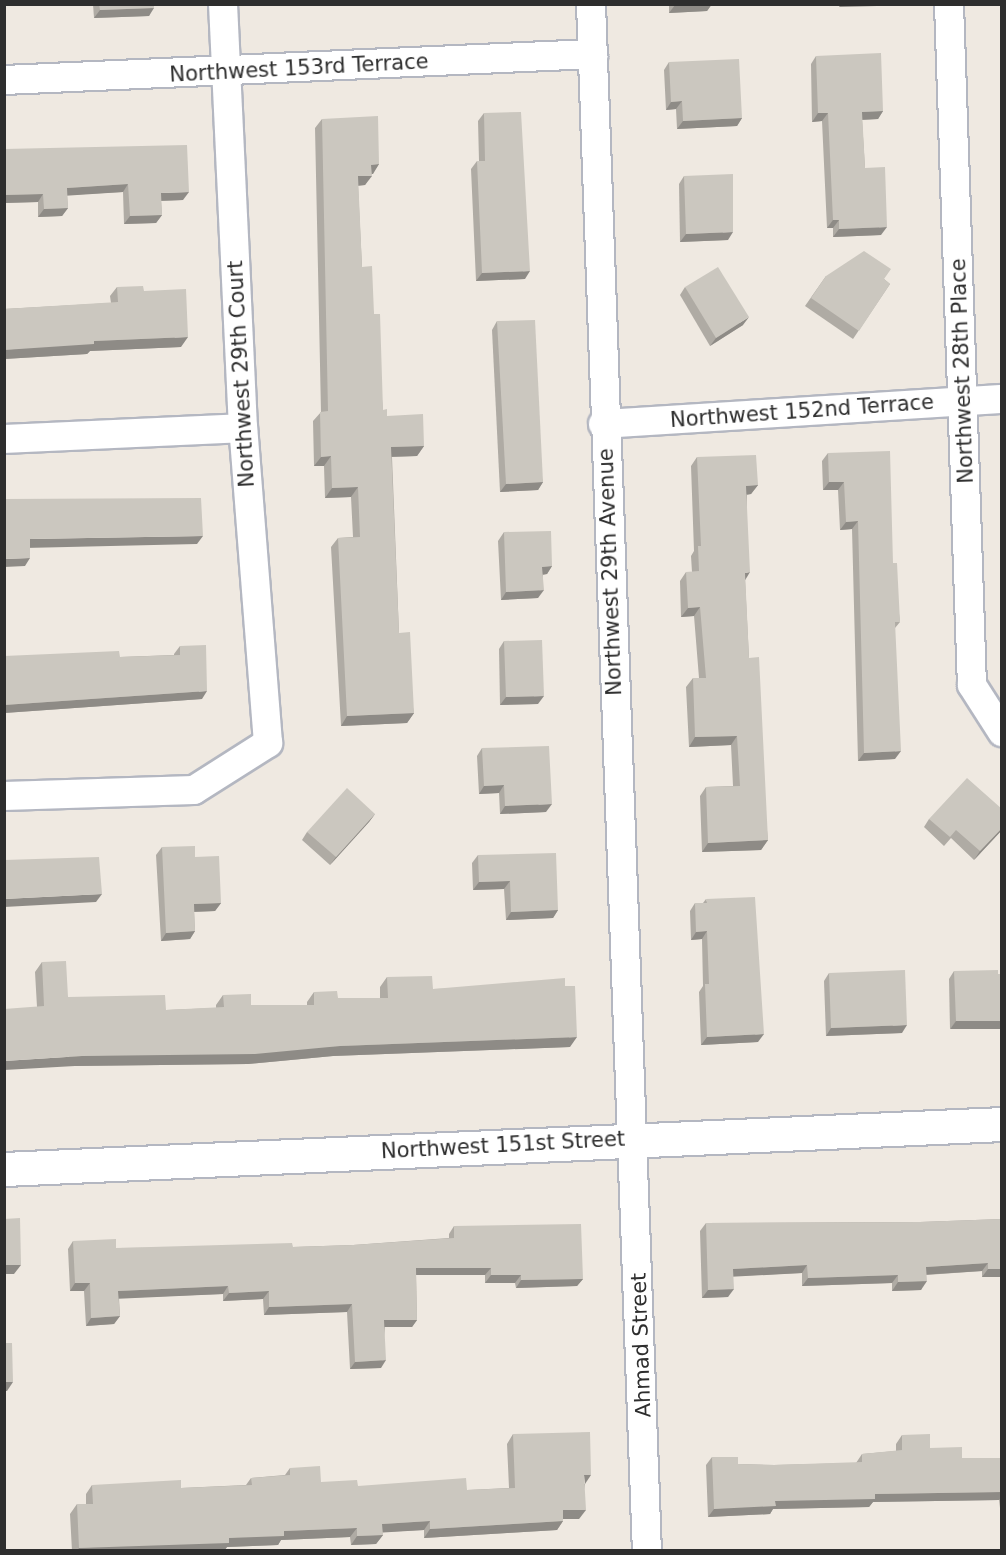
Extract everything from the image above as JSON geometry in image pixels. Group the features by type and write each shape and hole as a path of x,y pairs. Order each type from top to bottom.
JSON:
{"street":[{"name":"Northwest 29th Court","path":"4,796 194,790 268,743 243,428 223,4"},
{"name":"Northwest 29th Avenue","path":"591,4 603,424 634,1139"},
{"name":"Northwest 28th Place","path":"949,4 972,685 1000,731"},
{"name":"Northwest 153rd Terrace","path":"4,80 225,73 592,54"},
{"name":"Northwest 152nd Terrace","path":"603,424 1002,399"},
{"path":"4,440 243,428"},
{"name":"Northwest 151st Street","path":"4,1169 1002,1124"},
{"name":"Ahmad Street","path":"634,1139 647,1551"}],"building":[{"path":"99,4 154,4 154,8 100,10"},
{"path":"881,53 883,111 862,112 865,168 885,167 887,227 839,229 839,220 833,220 828,113 818,113 816,56"},
{"path":"739,59 742,118 683,121 682,101 671,102 669,62"},
{"path":"521,112 530,271 482,273 477,161 485,161 484,113"},
{"path":"378,116 379,164 371,165 372,176 358,176 362,267 372,266 374,314 380,314 383,410 387,409 387,416 423,414 424,446 391,447 399,633 410,632 414,713 347,716 338,538 360,537 358,487 332,488 331,456 321,457 320,412 328,411 322,119"},
{"path":"187,145 189,192 161,193 162,215 130,216 128,184 67,188 68,208 44,209 43,194 4,195 4,149"},
{"path":"733,174 733,232 686,234 684,176"},
{"path":"864,251 891,269 884,279 890,284 859,331 811,298 826,276"},
{"path":"718,267 749,317 716,338 685,287"},
{"path":"143,286 144,291 186,289 188,337 94,341 94,344 4,350 4,309 118,302 117,287"},
{"path":"535,320 543,482 506,484 497,321"},
{"path":"890,451 893,563 897,563 900,622 895,622 901,751 864,753 858,521 846,522 844,482 829,482 828,453"},
{"path":"756,455 758,485 746,486 750,572 745,573 749,658 759,657 768,840 708,843 706,787 740,786 737,736 695,737 693,678 706,678 700,607 688,608 686,572 699,571 698,546 701,546 697,457"},
{"path":"201,498 203,536 30,539 30,558 4,559 4,499"},
{"path":"551,531 552,566 542,567 544,590 506,592 504,532"},
{"path":"542,640 544,696 506,697 504,641"},
{"path":"206,645 207,691 4,705 4,656 119,651 120,657 180,655 180,646"},
{"path":"549,746 552,804 505,806 504,785 484,786 482,748"},
{"path":"967,778 1002,809 1002,828 980,851 956,830 950,837 929,819"},
{"path":"347,788 375,814 336,857 307,832"},
{"path":"195,846 195,857 219,856 221,903 194,904 195,931 166,933 162,847"},
{"path":"556,853 558,910 511,912 510,881 479,882 478,855"},
{"path":"99,857 102,894 4,899 4,860"},
{"path":"755,897 764,1034 707,1037 705,984 709,984 707,931 696,932 695,903 707,903 706,899"},
{"path":"66,961 68,997 165,995 166,1010 224,1007 223,995 251,994 251,1005 314,1005 314,992 337,991 338,998 388,998 387,977 432,976 433,989 565,978 565,986 575,986 577,1037 340,1046 255,1054 82,1056 4,1061 4,1009 44,1006 42,962"},
{"path":"905,970 907,1025 831,1028 829,973"},
{"path":"998,970 998,974 1002,974 1002,1021 956,1021 954,971"},
{"path":"20,1218 21,1265 4,1265 4,1219"},
{"path":"1002,1219 1002,1269 988,1269 988,1263 926,1267 927,1281 898,1282 898,1275 808,1278 807,1265 733,1269 734,1289 708,1290 706,1223 920,1222"},
{"path":"581,1224 583,1279 521,1280 521,1275 491,1275 491,1268 416,1268 417,1320 384,1320 386,1360 355,1362 352,1304 269,1307 269,1291 229,1293 228,1286 118,1291 120,1316 91,1318 90,1283 75,1283 73,1241 116,1239 116,1248 292,1243 293,1247 353,1245 454,1238 454,1226"},
{"path":"4,1343 12,1343 13,1382 4,1382"},
{"path":"590,1432 591,1475 584,1475 586,1510 563,1510 563,1521 430,1529 430,1521 382,1524 383,1535 357,1536 357,1528 284,1531 284,1536 229,1538 229,1543 79,1548 77,1504 93,1504 92,1485 181,1480 181,1488 252,1485 251,1478 290,1475 290,1468 320,1466 321,1482 357,1480 358,1486 466,1478 467,1490 515,1488 513,1434"},
{"path":"930,1434 930,1448 962,1447 962,1458 1002,1458 1002,1492 875,1494 875,1499 775,1501 776,1506 714,1509 712,1457 738,1457 738,1464 862,1462 862,1454 902,1450 902,1435"}]}
